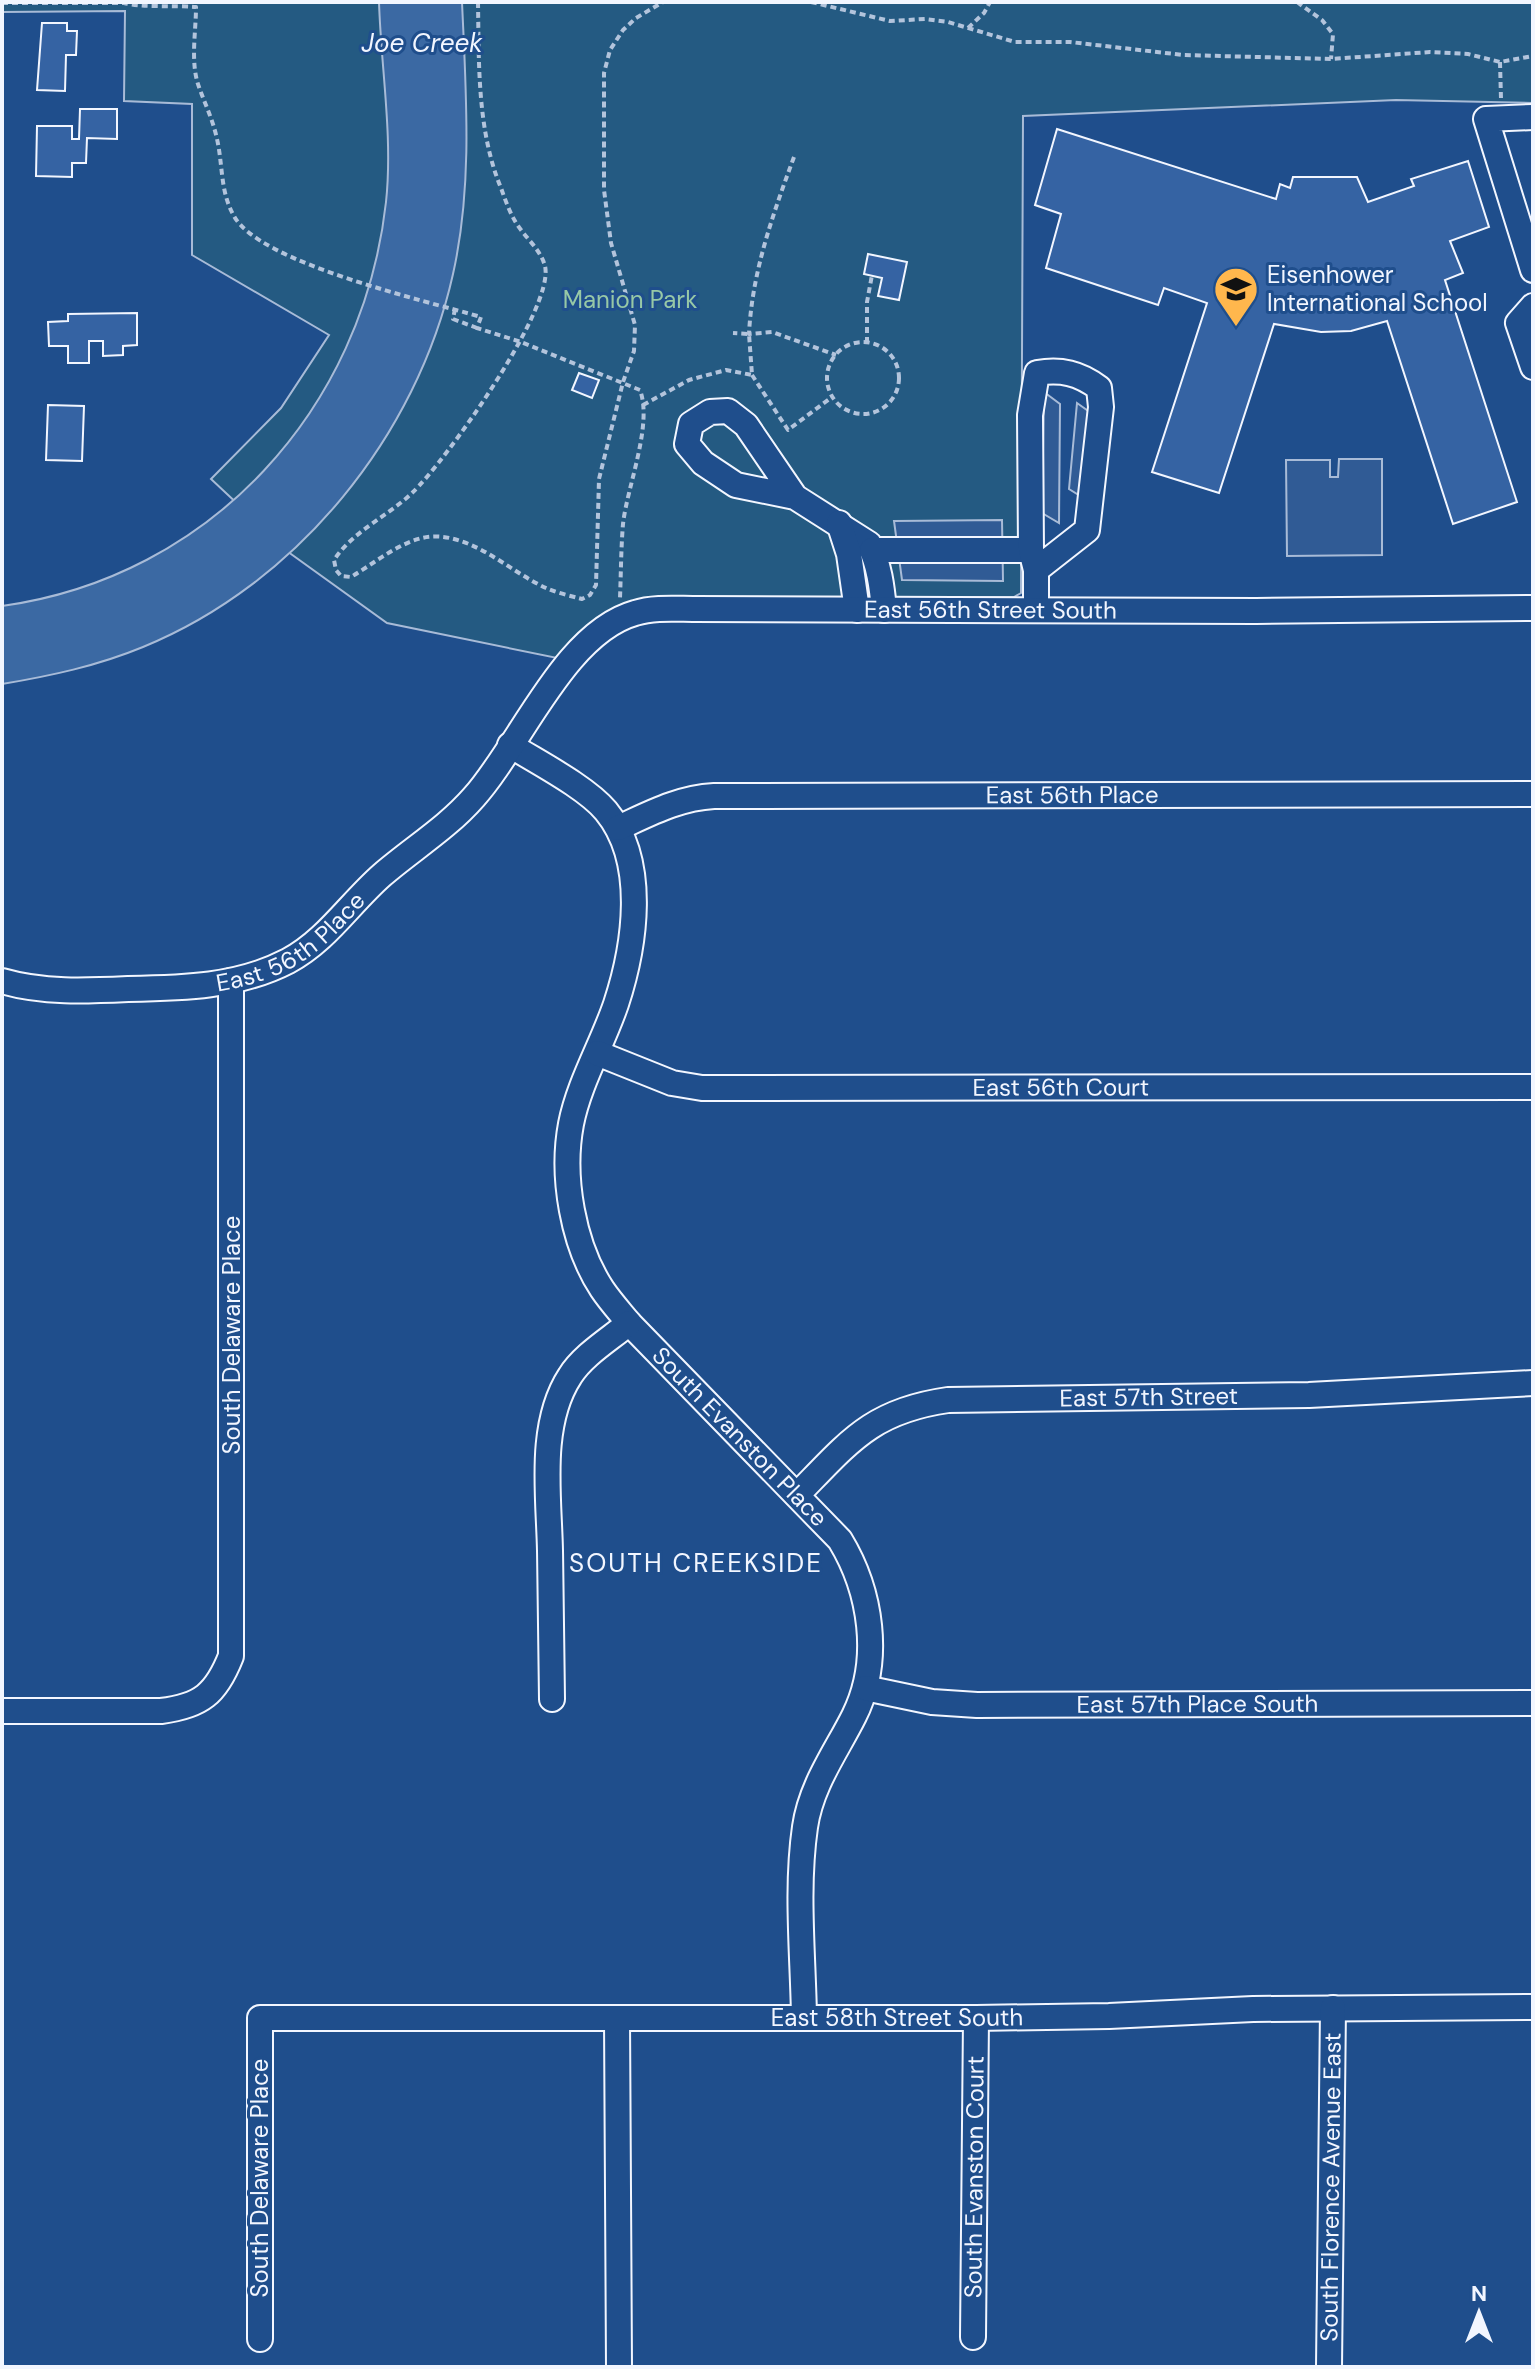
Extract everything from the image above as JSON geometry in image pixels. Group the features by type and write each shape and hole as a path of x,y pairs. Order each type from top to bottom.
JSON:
{"street":[{"path":"1533,117 1494,118 1533,270"},
{"path":"1533,306 1518,323 1533,367"},
{"path":"872,550 1034,560 1087,530 1101,407 1099,388 1087,379 1059,370 1037,373 1030,415 1034,560 1036,610"},
{"path":"795,497 869,544 882,587 884,610"},
{"path":"839,523 849,554 857,610"},
{"name":"East 56th Street South","path":"510,745 550,685 592,637 636,612 695,609 1533,608"},
{"path":"510,745 584,793 604,809 618,828"},
{"name":"East 56th Place","path":"2,981 84,991 197,987 261,973 288,961 313,945 381,876 450,822 476,796 510,745"},
{"name":"East 56th Place","path":"618,828 673,803 693,797 714,796 1533,794"},
{"name":"South Evanston Place","path":"618,828 629,860 632,885 630,941 615,1005 579,1095 571,1124 569,1179 576,1222 589,1265 602,1290 629,1323 840,1540 852,1560 862,1588 869,1623 870,1655 865,1688 814,1790 805,1824 801,1868 804,2017"},
{"name":"South Delaware Place","path":"2,1711 161,1711 184,1708 208,1696 231,1656 231,981"},
{"name":"East 56th Court","path":"597,1053 672,1083 702,1088 1533,1087"},
{"path":"552,1699 549,1461 554,1420 560,1397 571,1375 629,1323"},
{"name":"East 57th Street","path":"797,1495 860,1433 900,1410 935,1402 1309,1395 1533,1383"},
{"name":"East 57th Place South","path":"865,1688 932,1702 977,1705 1533,1703"},
{"name":"East 58th Street South","path":"260,2018 976,2018 1333,2008 1533,2007"},
{"name":"South Florence Avenue East","path":"1329,2367 1333,2008"},
{"name":"South Delaware Place","path":"260,2018 260,2339"},
{"path":"617,2018 619,2367"},
{"name":"South Evanston Court","path":"973,2337 976,2018"}],"path":[{"path":"152,2 196,7 196,72 214,129 222,180 235,219 273,250 338,275 481,317 477,328"},
{"path":"478,2 487,147 515,221 539,252 547,279 542,298 521,342 491,390 413,492 339,552 334,560 341,576 351,577 400,547 421,539 443,536 476,548 548,589 582,599 590,595 596,585 599,479 623,382 634,351 635,325 611,243 604,190 604,73 610,50 623,30 663,2"},
{"path":"811,2 890,21 925,19 948,22 1015,42 1070,42 1183,55 1331,59 1430,52 1468,54 1500,62 1533,56"},
{"path":"968,28 984,13 990,2"},
{"path":"1297,2 1322,20 1333,34 1331,59"},
{"path":"2,3 160,4"},
{"path":"1494,118 1500,62"},
{"path":"794,157 767,229 751,311 752,375 788,430 833,396"},
{"path":"867,343 867,302 872,275"},
{"path":"455,309 453,319 521,342 640,390 643,405 636,467 623,521 620,609"},
{"path":"733,333 772,332 836,355"},
{"path":"867,343 884,349 892,357 899,378 892,400 883,408 859,414 848,411 833,396 827,382 828,370 836,355 851,344 867,343"},
{"path":"643,405 689,380 726,370 752,375"}],"green space":[{"name":"Manion Park","path":"2,2 1533,2 1533,103 1396,100 1023,116 1021,593 1014,597 647,598 596,619 557,658 387,623 291,554 211,479 281,408 329,335 192,255 192,104 124,101 125,11 2,12"}],"shaded area":[{"path":"1044,392 1060,404 1059,523 1042,513"},
{"path":"1077,403 1091,413 1082,497 1069,489"},
{"path":"1339,459 1382,459 1382,555 1287,556 1286,460 1330,460 1330,477 1338,477"},
{"path":"1002,520 1003,581 902,580 894,521"}],"water":[{"name":"Joe Creek","path":"379,2 462,2 466,173 459,240 436,334 411,392 380,447 342,498 299,544 251,585 199,620 143,647 73,670 2,684 2,606 78,589 147,560 209,520 264,471 310,413 346,348 371,278 386,202 387,127"}],"building":[{"path":"42,23 67,23 67,31 77,31 76,55 66,55 65,91 37,90"},
{"path":"80,109 117,109 117,139 87,138 86,163 72,163 72,177 36,176 37,126 72,126 72,139 79,139"},
{"name":"Eisenhower International School","path":"1057,129 1276,199 1280,184 1290,188 1293,177 1357,177 1368,202 1414,186 1411,179 1468,161 1489,227 1450,241 1463,273 1445,280 1517,502 1453,524 1387,321 1351,331 1321,332 1274,324 1219,493 1152,472 1207,303 1164,288 1158,305 1046,268 1061,214 1035,205"},
{"path":"868,254 907,262 899,300 878,296 882,278 864,274"},
{"path":"137,313 137,345 123,346 123,355 103,356 103,341 89,341 89,363 68,363 68,346 49,346 48,322 68,321 68,314"},
{"path":"579,373 599,380 592,398 572,390"},
{"path":"48,405 84,406 82,461 46,460"}],"place":[{"name":"Eisenhower International School","path":"1236,328"}],"district":[{"name":"SOUTH CREEKSIDE","path":"696,1563"}]}
